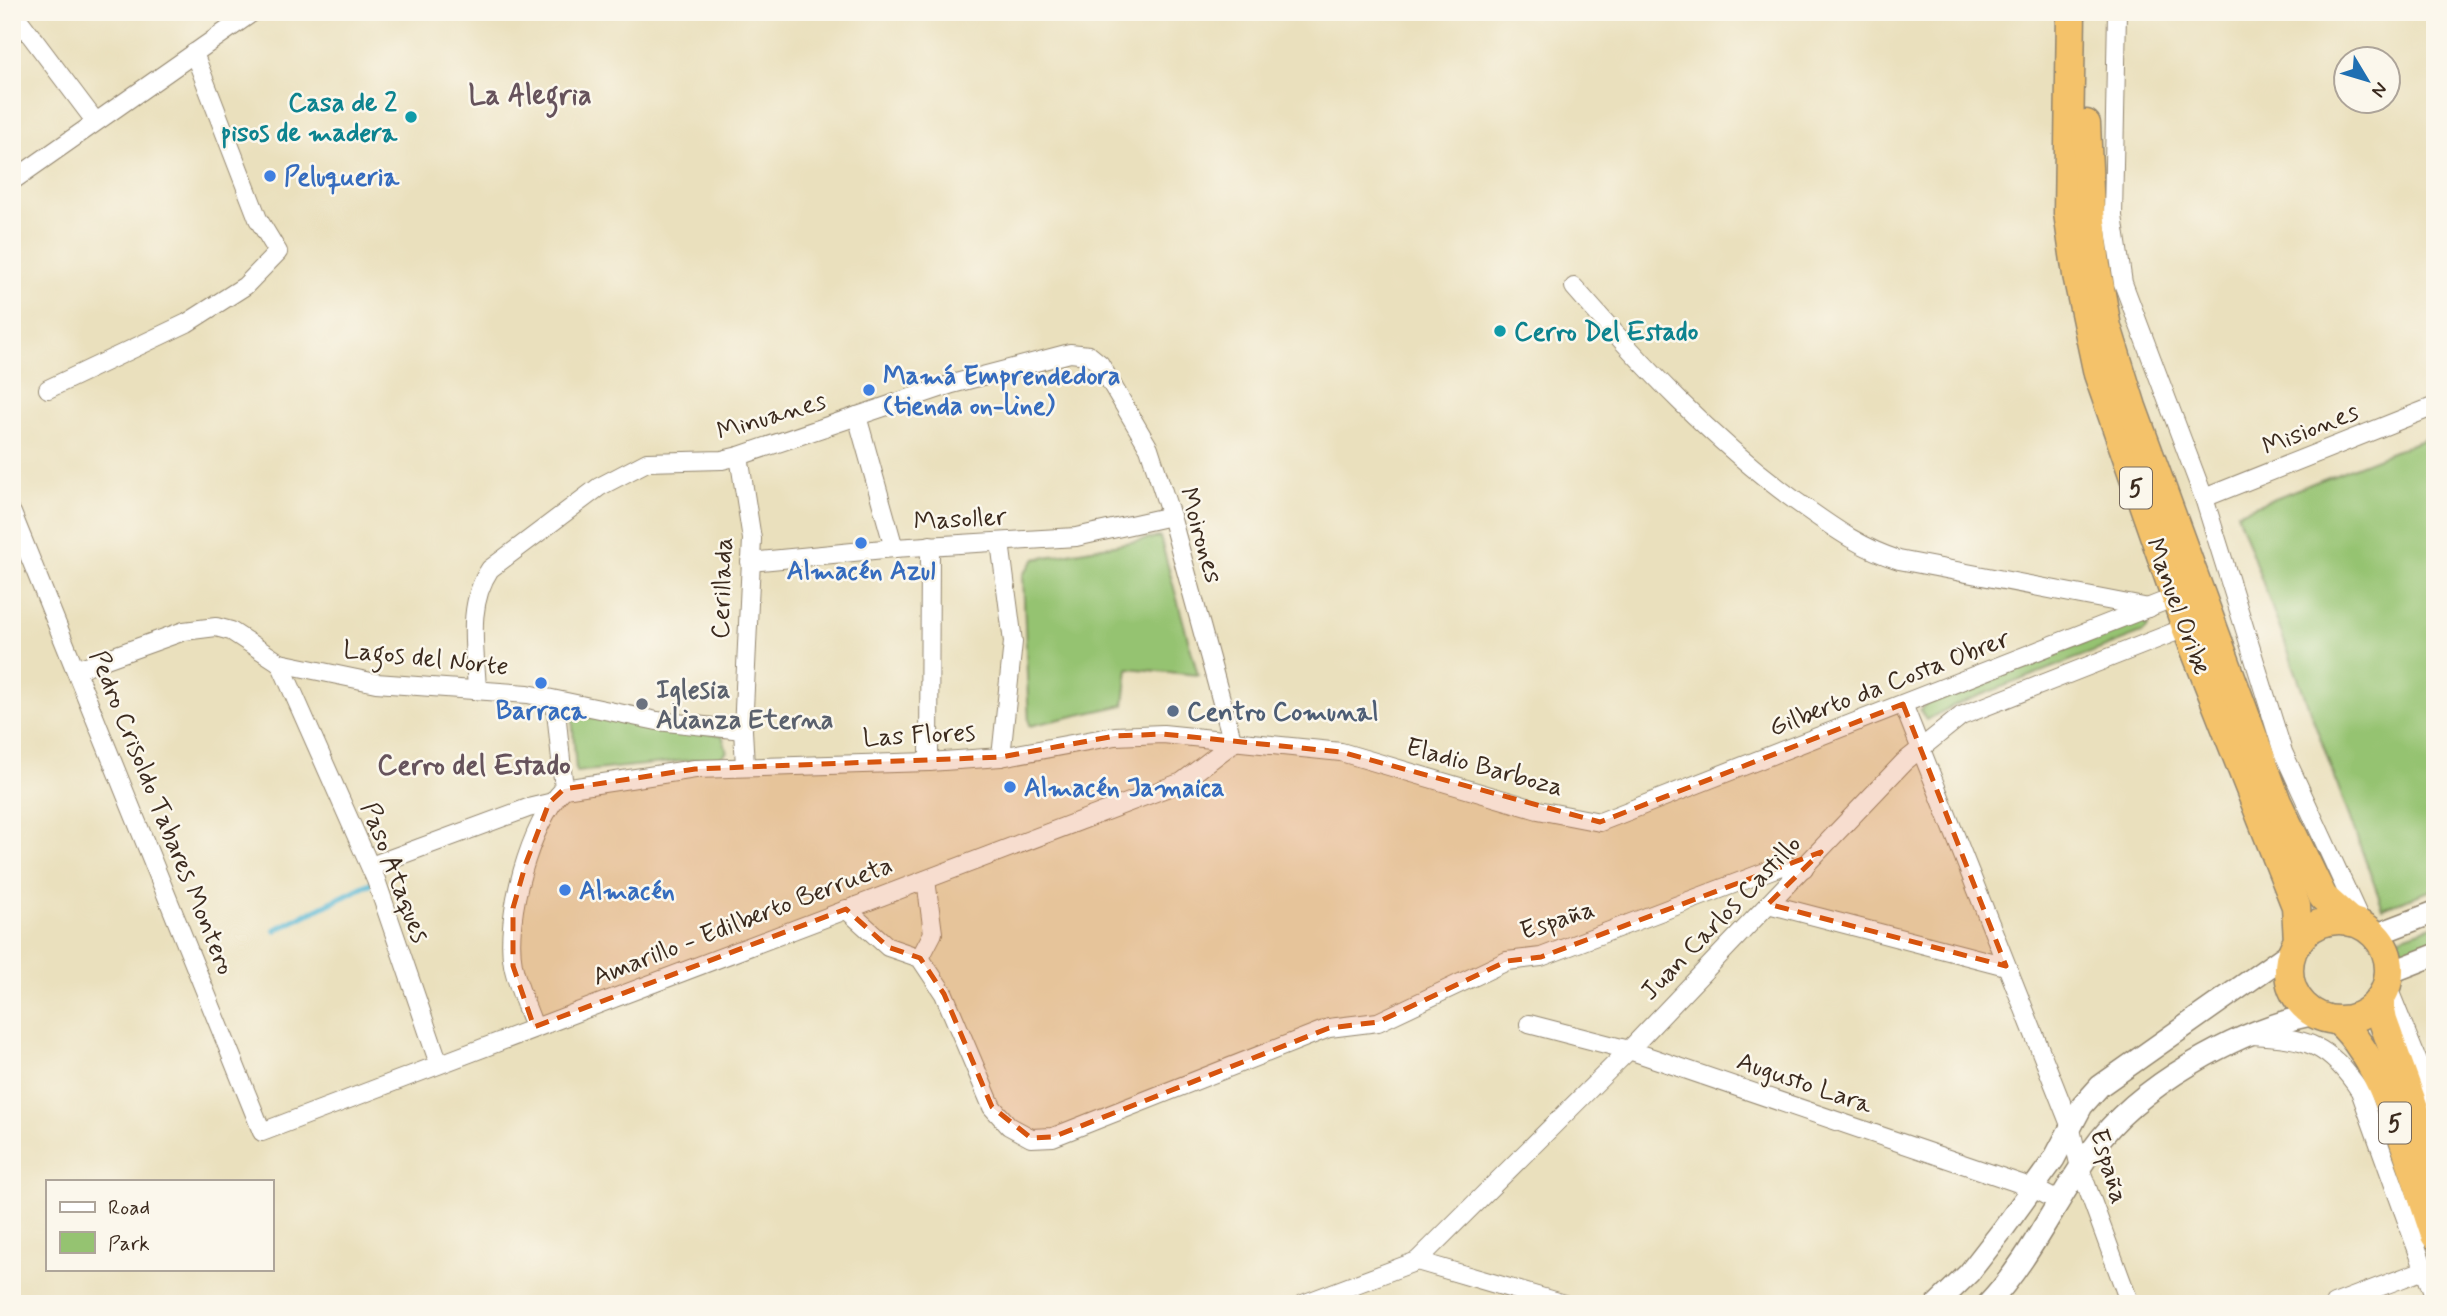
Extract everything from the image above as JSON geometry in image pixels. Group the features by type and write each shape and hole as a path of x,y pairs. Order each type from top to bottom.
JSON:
{"highway":[{"name":"Manuel Oribe","path":"2071,12 2068,213 2077,275 2101,385 2174,598 2197,623 2277,802 2323,897 2363,927 2386,953 2383,1021 2435,1167"},
{"name":"Manuel Oribe","path":"2091,12 2085,103 2090,212 2096,266 2107,327 2132,407 2174,598"},
{"name":"Manuel Oribe","path":"2197,623 2296,906 2296,946 2288,962 2292,988 2298,999 2349,1030 2376,1070 2435,1235"},
{"path":"2296,946 2324,922 2363,927"},
{"path":"2327,1017 2359,1016 2385,986"}],"street":[{"path":"13,12 95,121"},
{"path":"12,181 253,12"},
{"name":"Manuel Oribe","path":"2117,12 2113,216 2123,283 2204,498 2283,752 2363,927"},
{"path":"48,389 187,323 245,286 278,252 258,219 194,52"},
{"path":"2096,266 2113,216"},
{"path":"1574,287 1654,379 1767,480 1848,539 1872,552 1899,560 2174,598"},
{"name":"Minuanes","path":"477,689 473,613 480,584 490,569 590,494 647,462 722,460 739,456 1039,359 1070,353 1089,355"},
{"name":"Moirones","path":"1089,355 1100,364 1149,448 1171,516 1233,743"},
{"name":"Misiones","path":"2204,498 2435,406"},
{"path":"857,416 894,548"},
{"name":"Cerillada","path":"739,456 752,539 743,730 745,766"},
{"name":"Pedro Crisoldo Tabares Montero","path":"12,513 78,670 261,1132"},
{"name":"Masoller","path":"750,562 930,545 1076,537 1171,516"},
{"path":"1000,542 1013,642 1001,757"},
{"path":"929,762 930,545"},
{"name":"Gilberto da Costa Obrer","path":"1600,822 2174,598"},
{"name":"Juan Carlos Castillo","path":"1303,1304 1417,1261 1629,1050 1922,745 1961,716 2197,623"},
{"name":"Lagos del Norte","path":"78,670 202,626 231,631 280,663 376,683 528,694 657,721 743,730"},
{"name":"Paso Ataques","path":"280,663 371,866 439,1064"},
{"path":"534,1027 513,966 513,908 526,863 550,803 564,789 555,701"},
{"name":"España","path":"1903,704 1922,745 2070,1125 2080,1168 2130,1304"},
{"name":"Las Flores","path":"564,789 695,769 929,762 1001,757 1115,736 1163,734 1233,743"},
{"name":"Eladio Barboza","path":"1233,743 1281,744 1341,752 1538,810 1600,822"},
{"name":"Amarillo - Edilberto Berrueta","path":"261,1132 1182,782 1233,743"},
{"path":"371,866 528,808 550,803"},
{"name":"España","path":"920,958 944,994 992,1107 1009,1126 1031,1138 1053,1137 1329,1028 1378,1023 1507,961 1541,957 1781,866 1804,868"},
{"path":"846,909 888,947 920,958 933,933 926,880"},
{"path":"1768,904 2006,966"},
{"path":"2363,927 2435,912"},
{"path":"1937,1304 1969,1273 2033,1188 2054,1159 2070,1125 2100,1086 2296,946"},
{"path":"2385,986 2435,955"},
{"name":"Manuel Oribe","path":"2385,986 2435,1104"},
{"path":"1988,1304 2021,1262 2108,1129 2154,1090 2199,1058 2245,1035 2327,1017"},
{"name":"Augusto Lara","path":"1529,1024 1629,1050 2033,1188 2060,1202"},
{"path":"2245,1035 2294,1037 2323,1049 2343,1066 2360,1091 2435,1299"},
{"path":"1417,1261 1564,1304"},
{"path":"2334,1304 2424,1270"}],"highlighted area":[{"path":"1903,704 2006,966 1768,904 1821,852 1541,957 1507,961 1378,1022 1329,1028 1053,1137 1031,1138 992,1107 944,994 920,958 888,947 846,909 534,1027 513,966 513,908 526,863 549,803 564,789 695,769 1001,757 1115,736 1163,734 1341,752 1600,822"}],"green space":[{"path":"2435,435 2435,889 2383,908 2237,513"},
{"path":"1160,537 1198,675 1128,668 1124,705 1029,726 1023,575 1035,559"},
{"path":"2142,620 2148,627 2142,633 1955,705 1926,720 1920,710 1928,702"},
{"path":"572,715 722,735 727,752 721,757 576,772"},
{"path":"2435,925 2435,944 2405,956 2397,938"}],"waterway":[{"path":"275,930 375,881"}],"place":[{"name":"Casa de 2 pisos de madera","path":"411,117"},
{"name":"Peluqueria","path":"270,176"},
{"name":"Cerro Del Estado","path":"1500,331"},
{"name":"Mamá Emprendedora (tienda on-line)","path":"869,390"},
{"name":"Almacén Azul","path":"861,543"},
{"name":"Barraca","path":"541,683"},
{"name":"Iglesia Alianza Eterna","path":"642,704"},
{"name":"Centro Comunal","path":"1173,711"},
{"name":"Almacén Jamaica","path":"1010,787"},
{"name":"Almacén","path":"565,890"}],"district":[{"name":"La Alegria","path":"530,94"},
{"name":"Cerro del Estado","path":"474,764"}]}
